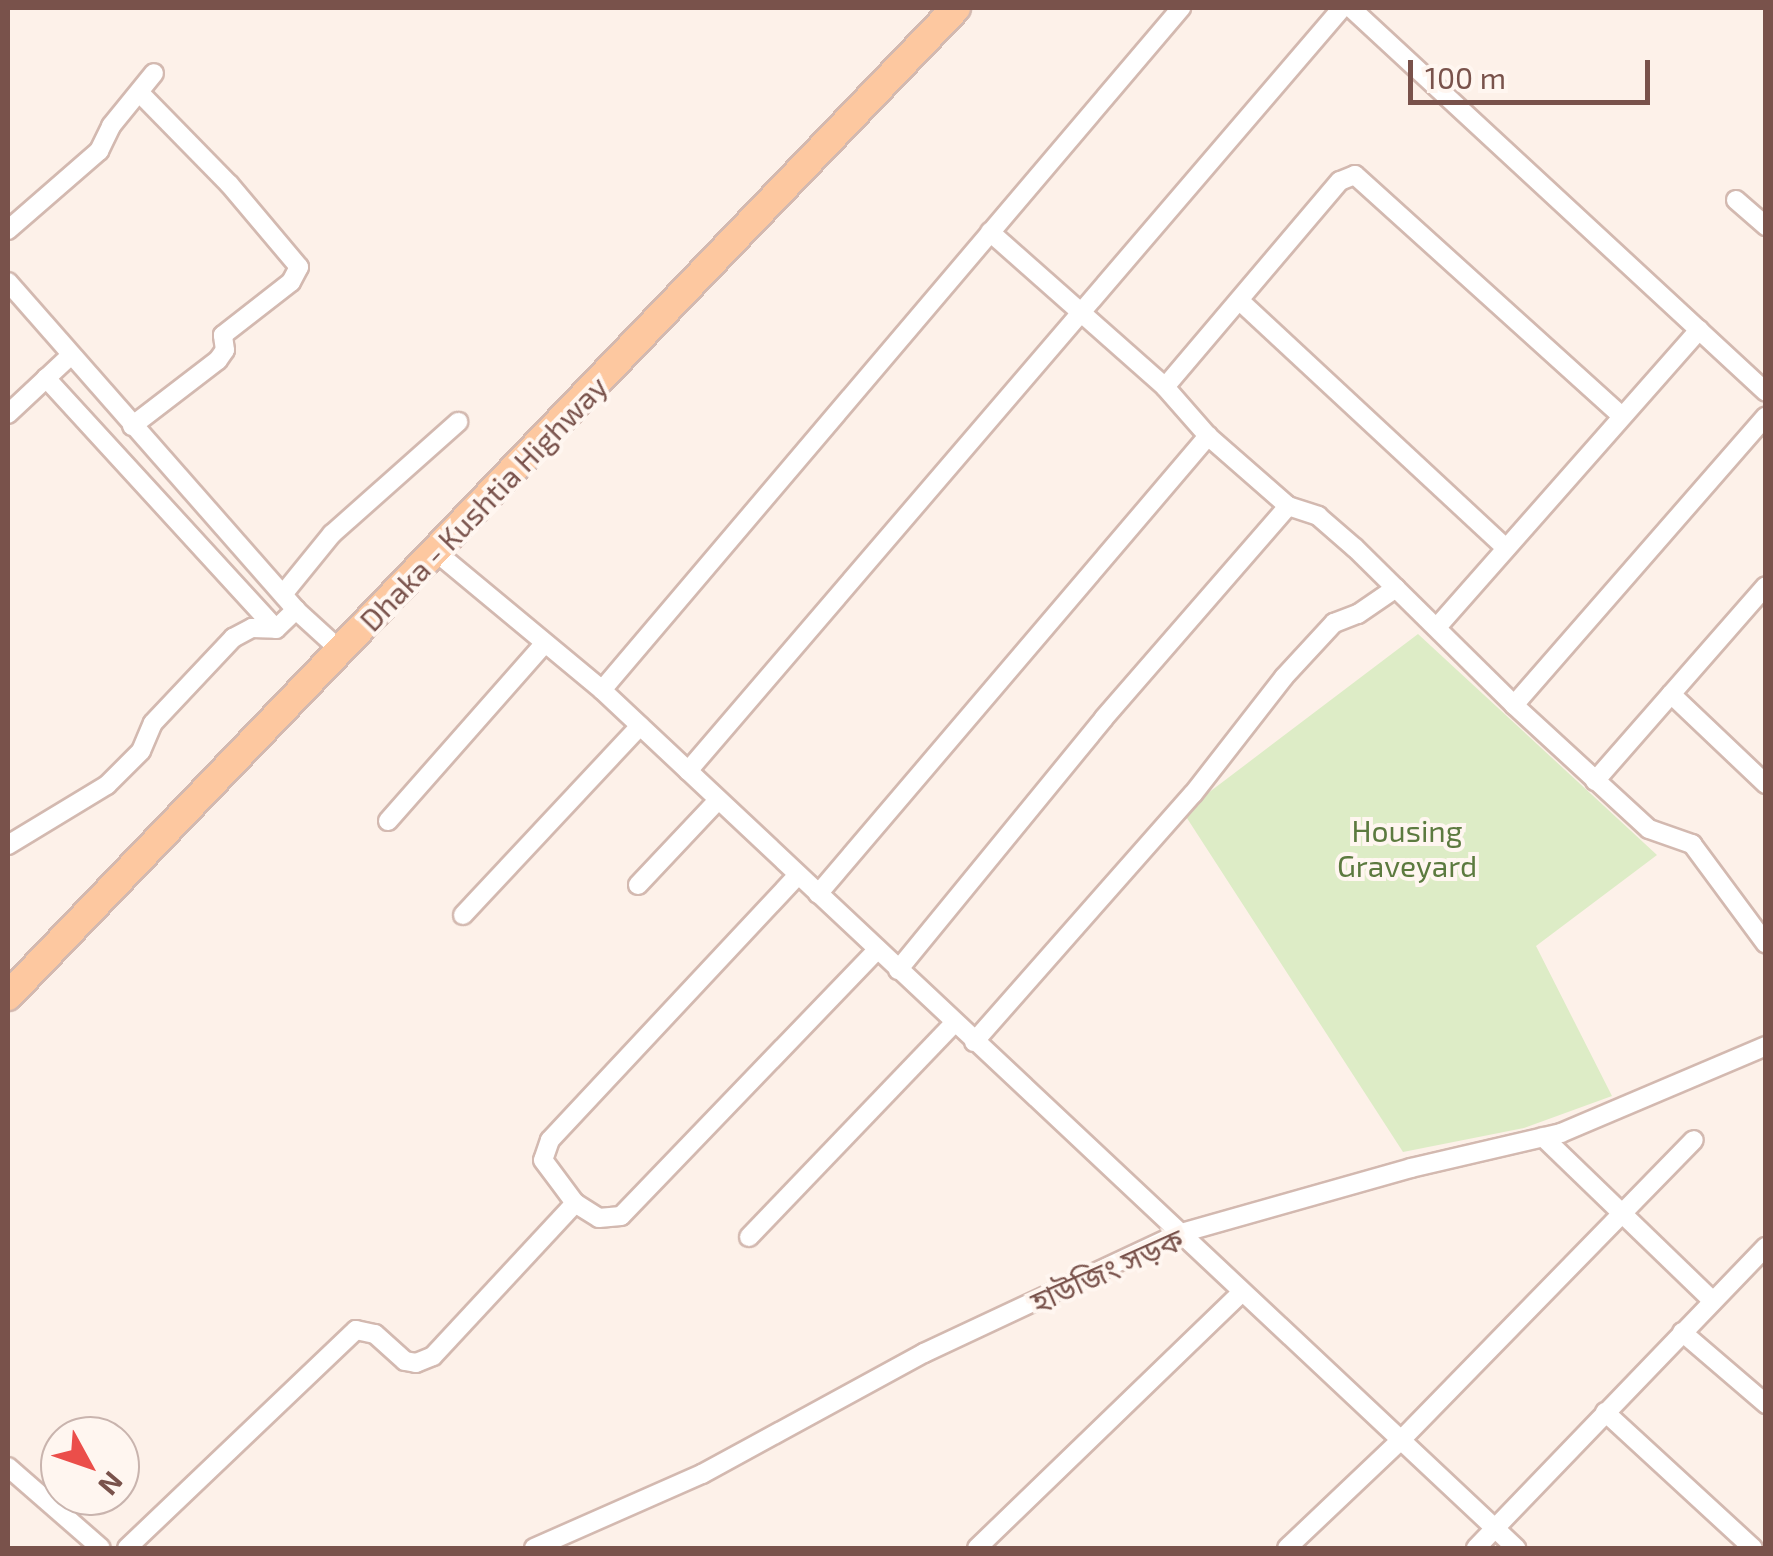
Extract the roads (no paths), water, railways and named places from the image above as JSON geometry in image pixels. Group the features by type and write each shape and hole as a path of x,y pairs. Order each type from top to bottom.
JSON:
{"main road":[{"name":"Dhaka - Kushtia Highway","path":"8,996 956,8"}],"street":[{"path":"602,690 1181,8"},
{"path":"688,771 1342,8"},
{"path":"1351,8 1766,392"},
{"path":"8,230 98,151 111,126 154,73"},
{"path":"132,426 218,360 225,350 223,335 291,282 299,267 229,184 140,93"},
{"path":"1165,387 1340,181 1355,175 1622,416"},
{"path":"1736,200 1766,226"},
{"path":"990,232 1080,316 1165,387 1208,436 1288,506 1318,516 1438,626 1595,782 1649,829 1692,844 1766,944"},
{"path":"8,282 296,610 341,650"},
{"path":"1240,302 1506,548"},
{"path":"1438,626 1698,330"},
{"path":"8,414 71,355"},
{"path":"46,378 276,629"},
{"path":"1514,705 1766,416"},
{"path":"284,593 332,534 458,422"},
{"path":"818,894 1208,436"},
{"path":"898,970 1104,718 1288,506"},
{"path":"436,552 602,690 1516,1548"},
{"path":"1595,782 1766,586"},
{"path":"974,1042 1193,794 1321,637 1334,624 1358,614 1396,588"},
{"path":"8,845 107,785 140,752 153,723 233,638 252,628 276,629 296,610"},
{"path":"388,821 544,643"},
{"path":"1671,694 1766,784"},
{"path":"462,915 640,726"},
{"path":"638,884 718,800"},
{"path":"798,875 550,1140 543,1160 574,1203 599,1218 621,1216 876,950"},
{"path":"749,1237 954,1023"},
{"name":"হাউজিং সড়ক","path":"534,1548 702,1474 924,1353 1178,1234 1411,1168 1544,1137 1766,1046"},
{"path":"1544,1137 1626,1212 1713,1301"},
{"path":"1287,1548 1400,1440 1694,1140"},
{"path":"126,1548 356,1330 376,1334 405,1361 416,1363 433,1356 574,1203"},
{"path":"1476,1548 1682,1332 1762,1257"},
{"path":"978,1548 1241,1293"},
{"path":"1682,1332 1766,1404"},
{"path":"1604,1412 1753,1548"},
{"path":"8,1467 100,1548"}],"park label":[{"name":"Housing Graveyard","path":"1407,847"}]}
